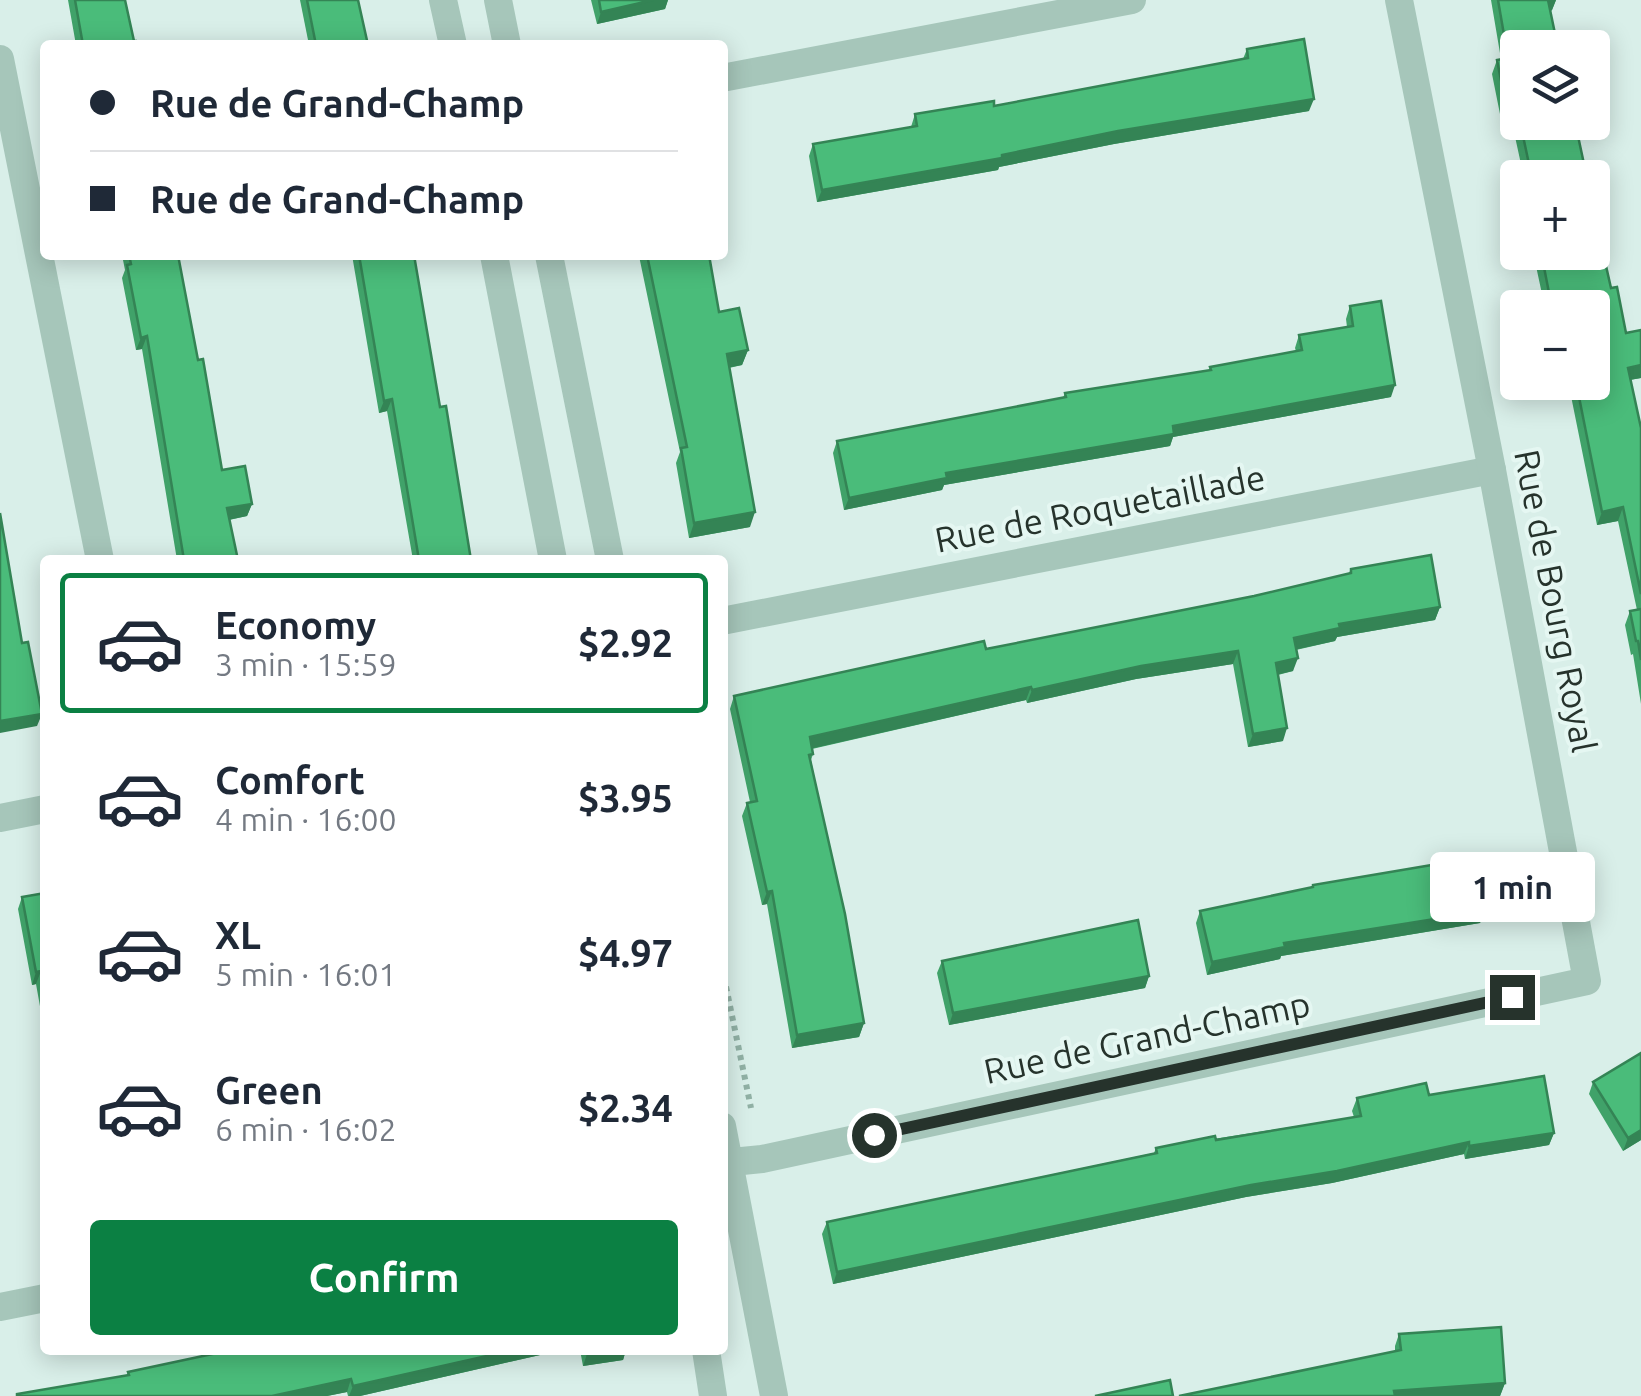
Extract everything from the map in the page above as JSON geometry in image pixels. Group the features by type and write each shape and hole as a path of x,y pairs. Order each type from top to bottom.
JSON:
{"street":[{"path":"444,0 452,40"},
{"path":"498,0 506,40"},
{"path":"728,77 1132,0"},
{"name":"Rue de Bourg Royal","path":"1398,0 1492,470 1587,981"},
{"path":"0,60 99,555"},
{"path":"495,260 553,555"},
{"path":"550,260 609,555"},
{"name":"Rue de Roquetaillade","path":"728,620 1492,470"},
{"path":"0,818 40,810"},
{"name":"Rue de Grand-Champ","path":"728,1162 762,1159 1587,981"},
{"path":"728,1172 774,1396"},
{"path":"0,1308 40,1299"},
{"path":"707,1355 712,1396"}],"building":[{"path":"75,0 125,0 134,40 82,40"},
{"path":"307,0 358,0 367,40 315,40"},
{"path":"599,0 653,0 601,12"},
{"path":"1498,0 1548,0 1554,30 1503,30"},
{"path":"1304,39 1314,99 1118,131 1002,158 822,190 813,144 917,126 915,114 994,101 994,106 1248,58 1247,49"},
{"path":"1524,140 1579,140 1583,160 1528,160"},
{"path":"130,260 179,260 198,360 203,359 222,470 245,466 252,504 227,508 237,555 183,555 147,336 141,338 127,265"},
{"path":"360,260 415,260 440,407 446,406 470,555 418,555 392,399 384,401"},
{"path":"648,260 710,260 719,312 739,308 748,350 727,354 755,512 694,523 681,448 687,447"},
{"path":"1545,270 1607,270 1611,288 1617,287 1626,333 1641,330 1641,365 1628,368 1641,428 1641,594 1623,507 1602,512 1580,400 1610,400 1610,290 1548,290"},
{"path":"1381,301 1395,385 1173,426 1174,434 946,473 947,478 849,498 837,441 1066,397 1065,393 1211,370 1210,367 1302,350 1299,335 1353,326 1350,306"},
{"path":"0,513 22,643 28,642 40,714 0,721"},
{"path":"1431,555 1440,607 1339,624 1340,628 1294,638 1298,658 1276,663 1287,728 1253,734 1238,651 1141,666 1032,690 1031,687 810,737 813,754 809,755 845,914 864,1023 797,1035 772,891 767,892 747,803 757,801 734,696 984,641 986,649 1254,596 1351,573 1351,569"},
{"path":"1641,609 1641,660 1630,611"},
{"path":"1491,855 1497,891 1485,893 1485,911 1284,943 1285,947 1212,962 1200,911 1313,885"},
{"path":"40,894 40,971 36,972 22,897"},
{"path":"1138,920 1149,976 953,1013 942,961"},
{"path":"1641,1053 1641,1130 1628,1138 1593,1082"},
{"path":"1544,1076 1554,1133 1469,1146 1469,1142 837,1272 827,1222 1157,1153 1156,1148 1215,1136 1216,1140 1361,1116 1357,1098 1426,1083 1429,1095"},
{"path":"1501,1327 1505,1383 1394,1391 1395,1396 1179,1396 1401,1350 1399,1334"},
{"path":"208,1355 492,1355 353,1386 351,1379 272,1396 17,1396 129,1375 128,1372"},
{"path":"1170,1380 1173,1396 1095,1396"}],"route":[{"path":"874,1135 1512,997"}]}
